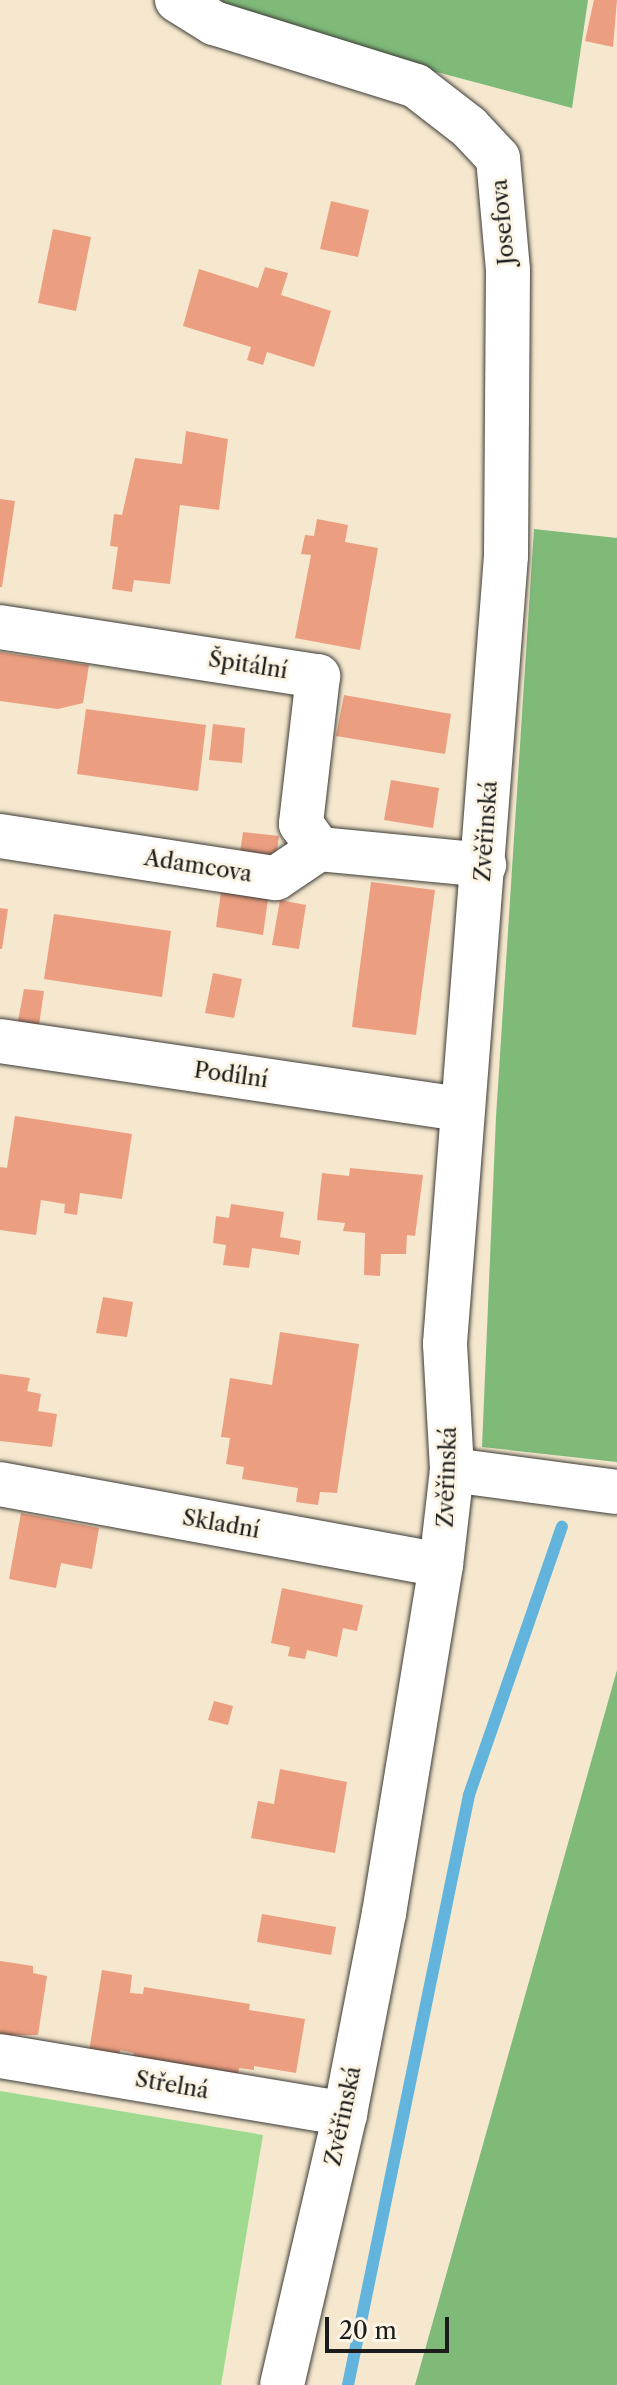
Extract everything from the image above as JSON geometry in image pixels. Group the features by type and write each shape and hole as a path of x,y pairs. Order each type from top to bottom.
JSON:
{"street":[{"name":"Josefova","path":"177,0 214,23 416,86 469,127 498,158 508,270 506,556"},
{"name":"Zvěřinská","path":"282,2385 345,2114 441,1565 452,1470 445,1344 506,556"},
{"name":"Špitální","path":"0,627 318,676 301,824 319,849"},
{"name":"Adamcova","path":"0,836 276,878 319,849"},
{"path":"319,849 484,865"},
{"name":"Podílní","path":"0,1041 462,1109"},
{"path":"452,1470 617,1492"},
{"name":"Skladní","path":"0,1484 441,1565"},
{"name":"Střelná","path":"0,2056 345,2114"}],"green space":[{"path":"202,0 588,0 572,108 226,16"},
{"path":"534,529 617,538 617,1462 482,1447 496,1117"},
{"path":"617,1670 617,2385 415,2385"},
{"path":"0,2091 263,2135 221,2385 0,2385"}],"building":[{"path":"594,0 617,0 613,47 585,41"},
{"path":"331,201 369,210 358,257 320,249"},
{"path":"53,229 91,237 76,311 38,303"},
{"path":"265,267 288,273 281,295 331,311 314,367 267,352 263,365 247,360 251,347 183,326 199,269 258,288"},
{"path":"186,431 228,439 219,510 180,505 170,584 134,580 132,592 112,589 118,547 110,546 114,514 122,515 135,458 182,464"},
{"path":"0,499 15,501 2,587 0,587"},
{"path":"317,519 348,525 345,542 378,548 360,650 295,638 311,555 301,554 305,535 314,536"},
{"path":"0,652 89,665 83,703 58,709 0,701"},
{"path":"344,695 451,714 445,754 336,736"},
{"path":"86,709 206,725 198,791 77,774"},
{"path":"213,724 245,728 242,763 209,760"},
{"path":"391,780 439,788 433,828 384,820"},
{"path":"243,832 279,836 276,857 240,852"},
{"path":"371,882 435,890 416,1035 352,1027"},
{"path":"221,892 268,899 263,935 216,927"},
{"path":"280,900 306,905 299,949 272,945"},
{"path":"0,908 8,909 2,949 0,949"},
{"path":"54,914 171,931 162,997 44,979"},
{"path":"213,973 242,979 234,1018 205,1013"},
{"path":"24,989 44,991 39,1025 18,1021"},
{"path":"15,1116 132,1134 122,1199 80,1193 77,1215 64,1213 65,1204 41,1200 36,1235 0,1230 0,1167 7,1168"},
{"path":"350,1168 423,1175 415,1236 407,1235 406,1254 381,1254 380,1276 364,1275 365,1233 343,1231 345,1223 317,1220 322,1173 349,1176"},
{"path":"231,1204 284,1212 280,1237 301,1241 299,1255 252,1248 249,1268 223,1265 226,1245 213,1243 216,1216 229,1218"},
{"path":"103,1297 133,1302 127,1337 96,1333"},
{"path":"280,1332 359,1344 337,1493 320,1492 318,1505 296,1502 298,1488 242,1479 244,1467 226,1464 230,1438 221,1437 230,1378 272,1385"},
{"path":"0,1374 30,1378 27,1391 41,1394 38,1411 57,1414 52,1447 0,1441"},
{"path":"21,1513 99,1528 92,1569 61,1563 56,1588 9,1579"},
{"path":"282,1588 363,1605 357,1631 343,1628 337,1657 307,1650 305,1659 288,1656 290,1647 271,1643"},
{"path":"214,1701 233,1706 228,1725 208,1720"},
{"path":"280,1769 347,1782 335,1853 251,1838 258,1801 274,1804"},
{"path":"262,1914 336,1927 331,1955 257,1942"},
{"path":"0,1961 33,1966 33,1973 47,1976 38,2035 0,2035"},
{"path":"102,1970 132,1975 130,1993 143,1994 144,1987 250,2004 249,2010 305,2019 296,2073 254,2066 254,2070 239,2068 238,2076 133,2059 134,2053 120,2050 119,2058 89,2052"}],"waterway":[{"path":"348,2385 469,1795 562,1527"}]}
